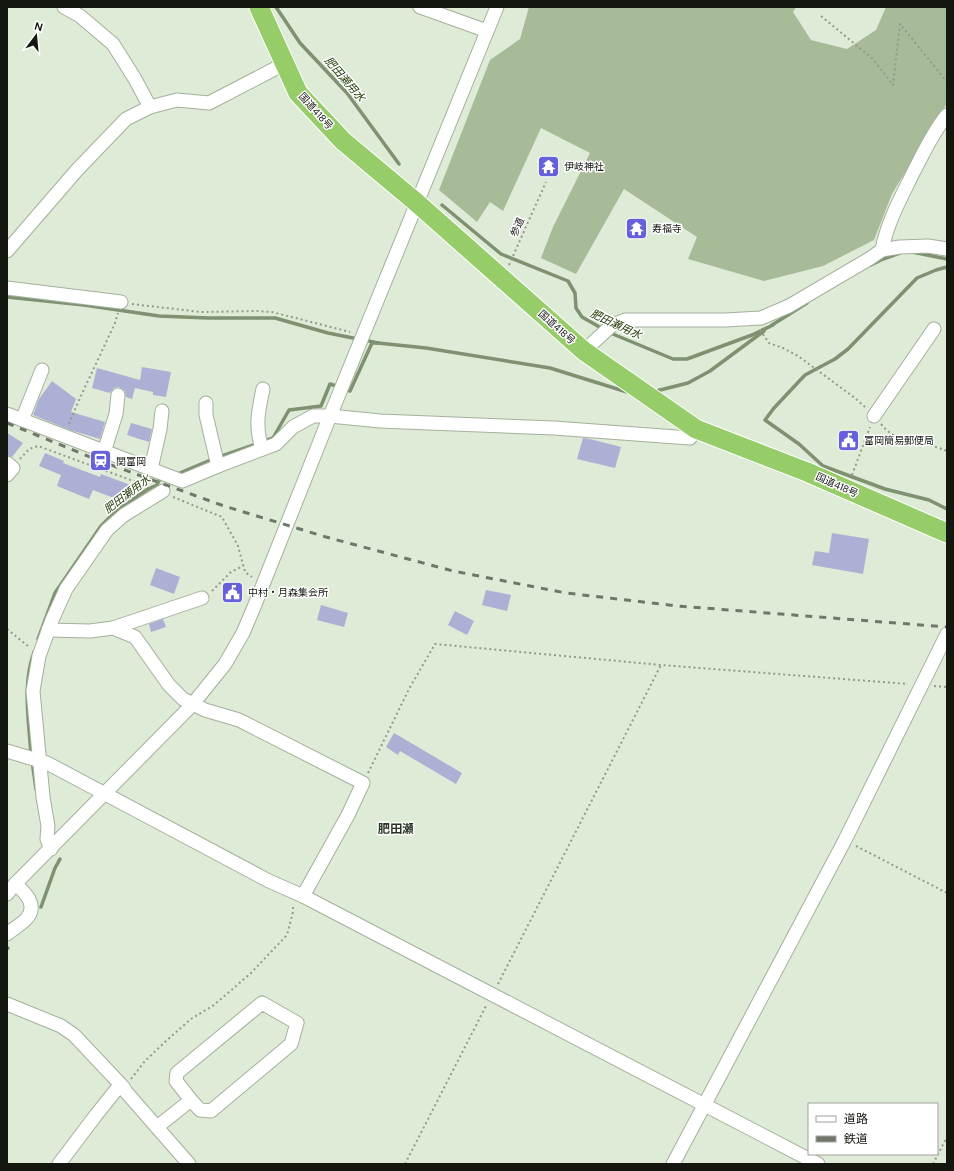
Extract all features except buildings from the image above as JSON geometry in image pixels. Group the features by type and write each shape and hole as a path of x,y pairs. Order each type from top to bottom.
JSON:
{"highway":[{"name":"国道418号","path":"259,7 298,93 343,141 417,202 584,351 696,428 807,472 947,533"}],"street":[{"path":"64,7 80,16 113,44 136,79 150,106"},
{"path":"420,7 487,31"},
{"path":"11,889 192,705 225,664 242,633 264,582 363,334 497,7"},
{"path":"7,251 77,170 126,119 150,106 177,100 209,103 284,64"},
{"path":"882,250 884,239 895,209 929,142 947,115"},
{"path":"584,351 611,326 625,320 725,320 761,318 789,306 882,250 900,247 928,246 947,249"},
{"path":"7,288 121,302"},
{"path":"874,416 934,329"},
{"path":"22,420 42,370"},
{"path":"262,449 257,426 263,389"},
{"path":"104,452 116,414 118,395"},
{"path":"206,402 206,415 218,466"},
{"path":"151,469 160,429 162,411"},
{"path":"7,414 182,481 276,444 293,427 313,416 330,416 380,422 554,428 690,438 696,428"},
{"path":"51,849 47,839 48,826 43,797 33,691 39,656 48,630 66,589 107,530 124,515 163,491"},
{"path":"48,630 90,631 113,628 202,598"},
{"path":"113,628 135,637 169,685 183,699 192,705 239,720 363,783 348,815 303,896"},
{"path":"673,1164 845,840 947,634"},
{"path":"7,751 40,760 269,881 303,896 818,1164"},
{"path":"7,934 27,919 31,909 30,901 25,892 11,889"},
{"path":"7,1004 61,1026 74,1035 122,1086 189,1164"},
{"path":"262,1004 297,1023 291,1044 211,1111 200,1110 191,1100 176,1081 177,1073 262,1004"},
{"path":"59,1164 96,1115 122,1086"},
{"path":"157,1127 191,1100"}],"path":[{"path":"821,16 873,59 893,85 900,24 947,82"},
{"name":"参道","path":"503,279 546,182"},
{"path":"64,437 78,400 115,323 121,302 155,308 201,312 272,312 343,331 363,334"},
{"path":"752,319 769,343 798,356 855,398 888,432 899,438 922,442 947,451"},
{"path":"846,490 874,416"},
{"path":"9,469 29,449 38,446 163,491 172,497 222,517 238,546 245,572 250,576 264,582"},
{"path":"202,598 213,591 232,572 243,566"},
{"path":"7,629 39,656"},
{"path":"363,783 409,689 435,644 661,665 922,685"},
{"path":"404,1164 661,665"},
{"path":"845,840 947,893"},
{"path":"122,1086 145,1061 190,1019 214,1006 251,973 287,935 293,912"},
{"path":"938,1154 947,1137"},
{"path":"933,1164 938,1155"}],"green space":[{"path":"529,7 796,7 793,12 811,40 847,49 876,30 886,7 947,7 947,103 892,194 874,240 823,266 764,281 688,259 697,237 624,189 576,274 541,258 553,227 590,153 541,128 503,211 490,202 477,222 439,190 490,60 520,39"}],"waterway":[{"name":"肥田瀬用水","path":"276,7 300,43 347,93 399,164"},
{"name":"肥田瀬用水","path":"442,205 501,254 568,281 575,293 576,308 582,317 603,329"},
{"name":"肥田瀬用水","path":"912,252 947,259"},
{"name":"肥田瀬用水","path":"871,265 900,253"},
{"path":"947,267 917,278 848,349 835,359 805,375 774,408 765,420 799,444 823,466 885,489 929,500 947,509"},
{"name":"肥田瀬用水","path":"7,297 84,305 159,316 275,318 328,333 358,339"},
{"name":"肥田瀬用水","path":"772,325 807,303"},
{"name":"肥田瀬用水","path":"608,332 673,359 687,359 752,335 773,325"},
{"name":"肥田瀬用水","path":"656,391 688,383 710,371 764,331"},
{"name":"肥田瀬用水","path":"364,340 426,348 550,368 627,392"},
{"name":"肥田瀬用水","path":"344,389 350,391 372,343 378,343"},
{"name":"肥田瀬用水","path":"219,457 273,438 289,410 321,406 330,384 339,387"},
{"name":"肥田瀬用水","path":"175,475 213,459"},
{"name":"肥田瀬用水","path":"38,639 55,593 101,526 117,510 148,489 157,485 159,480 165,478"},
{"name":"肥田瀬用水","path":"31,755 27,690 30,665 34,652"},
{"name":"肥田瀬用水","path":"32,761 36,789"},
{"name":"肥田瀬用水","path":"41,907 55,868 60,859"}],"railway":[{"path":"7,423 100,461 224,506 326,537 453,571 566,593 678,606 947,627"}],"place":[{"name":"伊岐神社","path":"548,166"},
{"name":"寿福寺","path":"637,228"},
{"name":"富岡簡易郵便局","path":"848,440"},
{"name":"関富岡","path":"100,461"},
{"name":"中村・月森集会所","path":"232,592"}],"district":[{"name":"肥田瀬","path":"396,829"}]}
